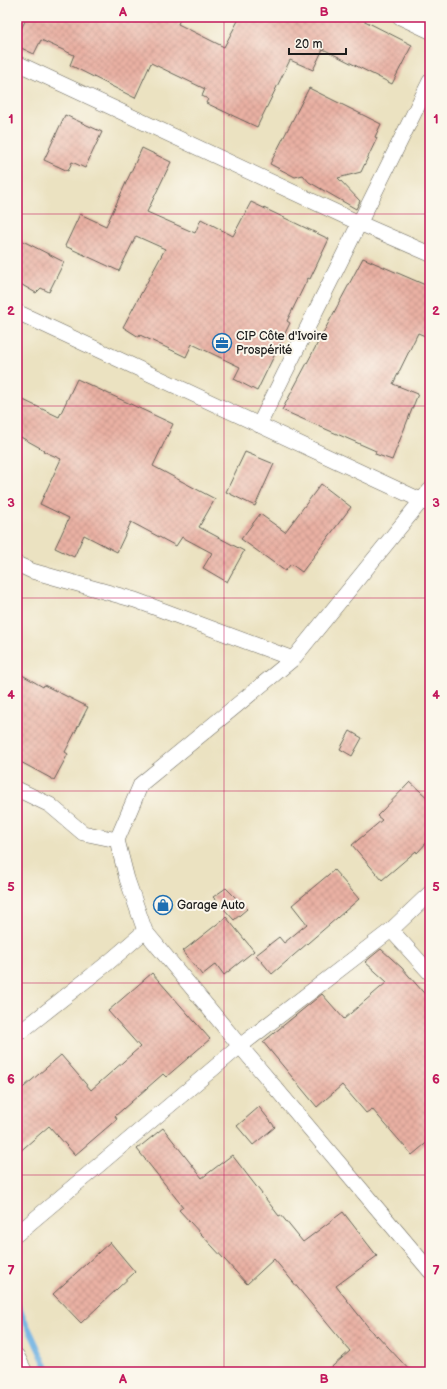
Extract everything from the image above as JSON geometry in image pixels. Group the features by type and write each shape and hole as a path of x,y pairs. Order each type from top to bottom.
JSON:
{"street":[{"path":"400,17 430,31"},
{"path":"17,63 359,223 430,254"},
{"path":"259,425 430,81"},
{"path":"17,312 259,425 427,498 293,659 141,784 117,840 127,879 145,931 430,1271"},
{"path":"17,564 32,571 135,600 293,659"},
{"path":"17,789 50,805 83,833 117,840"},
{"path":"17,1234 240,1046 391,930 430,893"},
{"path":"391,930 430,973"},
{"path":"17,1032 23,1030 145,931"},
{"path":"17,1356 25,1372"}],"building":[{"path":"27,17 181,17 178,24 224,47 240,17 357,17 412,45 392,84 323,49 313,70 290,60 257,127 206,103 208,99 202,96 205,89 151,63 135,98 70,65 74,55 41,40 34,54 17,46 17,37"},
{"path":"309,88 381,124 375,137 377,138 361,172 338,178 360,201 356,209 309,182 303,175 295,177 270,164"},
{"path":"65,115 102,132 85,168 72,162 68,171 44,160"},
{"path":"142,148 171,162 147,212 195,233 201,219 233,236 251,202 329,239 310,279 308,278 287,321 290,323 257,391 234,379 240,367 192,344 186,357 140,335 139,337 123,327 165,249 136,236 119,271 65,246 80,214 106,226"},
{"path":"17,238 64,262 49,292 41,288 36,293 17,282"},
{"path":"363,258 430,287 430,338 418,333 393,384 418,394 392,460 375,454 376,451 282,410"},
{"path":"77,379 173,424 153,466 215,499 199,527 244,551 227,582 203,568 212,553 182,537 176,546 131,522 117,552 84,535 74,557 55,548 69,518 40,504 61,459 43,451 44,450 17,435 17,397 59,417"},
{"path":"245,452 274,464 255,506 226,492"},
{"path":"321,484 351,507 302,572 291,564 285,571 241,539 260,514 285,532"},
{"path":"17,672 43,687 44,685 88,707 65,752 68,754 54,780 17,760"},
{"path":"350,731 362,738 352,756 340,749"},
{"path":"410,782 430,800 430,839 417,853 416,851 382,880 352,845 382,820 377,816"},
{"path":"334,870 359,899 272,974 256,955 279,937 284,943 307,924 292,905"},
{"path":"226,888 247,909 234,920 213,897"},
{"path":"226,917 254,951 224,975 216,964 202,975 183,951"},
{"path":"381,949 402,968 430,1000 430,1140 412,1155 372,1109 366,1113 342,1085 317,1107 263,1042 322,994 344,1019 387,982 365,962"},
{"path":"152,973 210,1039 166,1077 163,1074 115,1116 117,1119 75,1155 49,1126 17,1154 17,1093 61,1055 91,1090 140,1047 108,1011"},
{"path":"259,1107 275,1127 253,1145 237,1126"},
{"path":"163,1128 202,1178 232,1155 279,1216 281,1215 303,1242 343,1212 377,1256 336,1286 376,1337 377,1335 411,1372 326,1372 350,1351 274,1259 247,1284 179,1210 183,1207 137,1149"},
{"path":"110,1242 135,1272 81,1323 53,1294"}],"waterway":[{"path":"17,1303 49,1372"}],"place":[{"name":"CIP Côte d'Ivoire Prospérité","path":"222,343"},
{"name":"Garage Auto","path":"163,905"}]}
